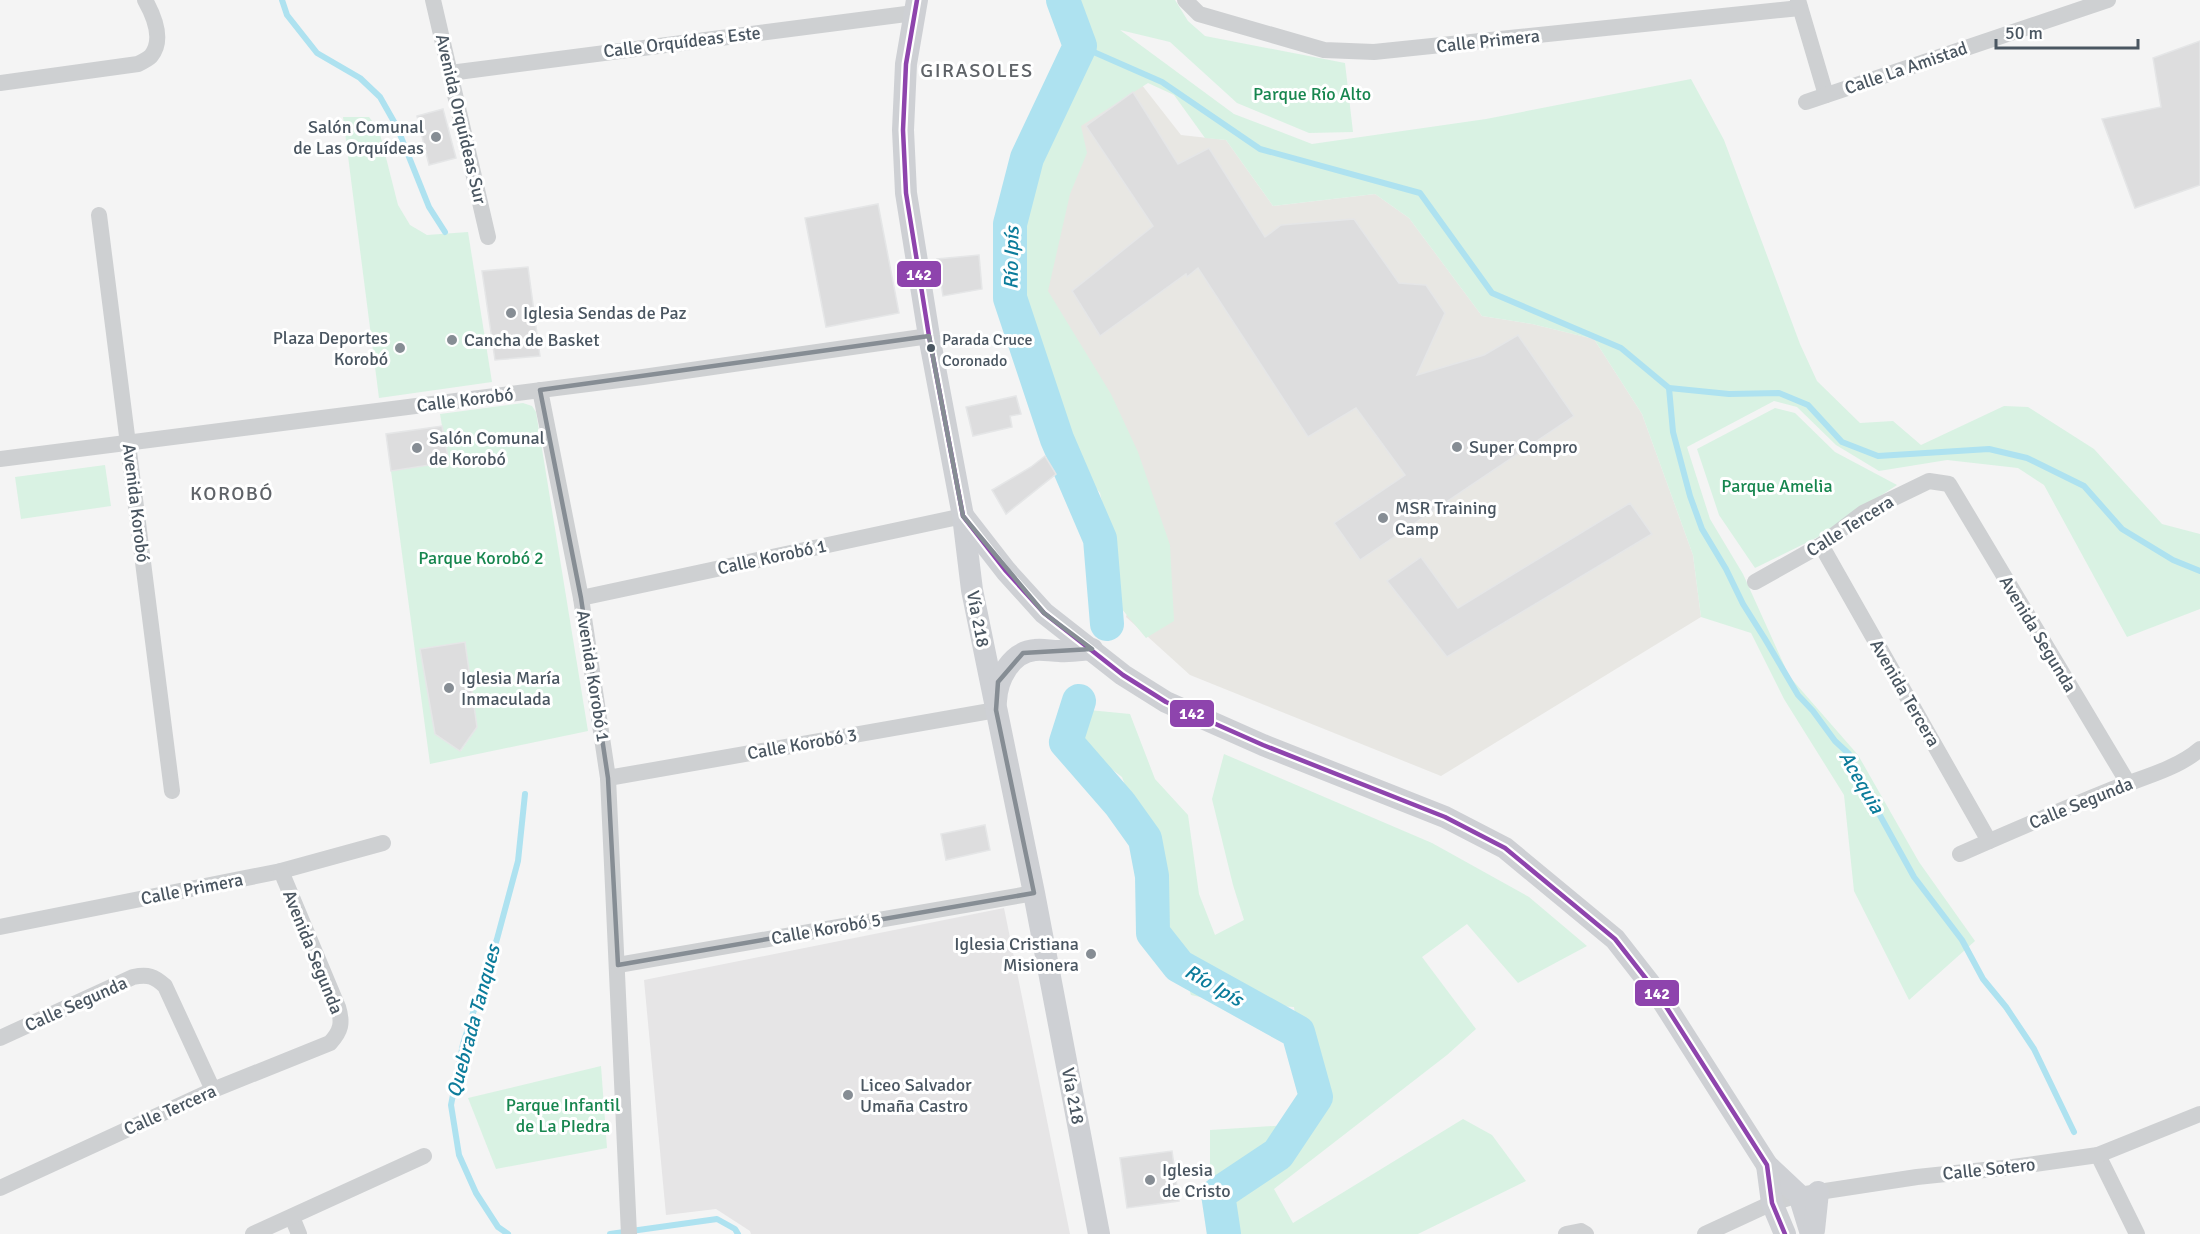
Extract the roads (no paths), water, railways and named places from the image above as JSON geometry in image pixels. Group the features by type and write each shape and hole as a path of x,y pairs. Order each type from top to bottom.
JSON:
{"main road":[{"name":"Vía 218","path":"916,6 906,64 903,130 906,193 929,336 963,516 972,590 1034,893 1099,1234"},
{"path":"963,516 1006,571 1044,613 1124,675 1166,702 1263,745 1445,817 1505,848 1615,939 1658,994 1767,1165 1809,1193 1814,1215 1813,1234"},
{"path":"996,710 998,682 1010,664 1023,653 1036,649 1059,651 1092,649"},
{"path":"1767,1165 1772,1203 1785,1234"}],"street":[{"path":"0,83 138,64 150,56 156,43 156,26 145,0"},
{"name":"Avenida Orquídeas Sur","path":"433,0 488,237"},
{"name":"Calle Primera","path":"1185,0 1199,14 1324,50 1374,52 1799,4"},
{"name":"Calle La Amistad","path":"1806,102 2108,0"},
{"path":"1799,4 1826,95"},
{"name":"Calle Orquídeas Este","path":"450,73 916,6"},
{"name":"Avenida Korobó","path":"99,215 172,791"},
{"name":"Calle Korobó","path":"0,459 540,390 929,336"},
{"name":"Avenida Korobó 1","path":"540,390 581,598 608,778 629,1234"},
{"name":"Calle Tercera","path":"1755,582 1821,545 1863,513 1929,481 1949,484"},
{"name":"Avenida Segunda","path":"1949,484 2128,783"},
{"name":"Calle Korobó 1","path":"581,598 963,516"},
{"name":"Avenida Tercera","path":"1821,545 1989,841"},
{"name":"Calle Korobó 3","path":"608,778 996,710"},
{"name":"Calle Segunda","path":"1960,854 2168,768 2193,755 2200,748"},
{"name":"Calle Primera","path":"0,927 280,871 383,843"},
{"name":"Avenida Segunda","path":"280,871 338,1007 342,1020 339,1033"},
{"name":"Calle Korobó 5","path":"618,965 1034,893"},
{"name":"Calle Segunda","path":"0,1038 133,978 145,975 154,976 165,986 213,1090"},
{"name":"Calle Tercera","path":"0,1188 213,1090 330,1043 339,1033"},
{"name":"Calle Sotero","path":"1705,1234 1772,1203 1809,1193 2098,1155 2200,1114"},
{"path":"2098,1155 2137,1234"},
{"path":"254,1234 424,1156"},
{"path":"292,1217 299,1234"},
{"path":"1566,1234 1581,1231 1586,1234"}],"waterway":[{"name":"Quebrada Tanques","path":"282,0 287,15 317,53 360,78 380,97 397,127 429,207 445,232"},
{"name":"Río Ipís","path":"1063,0 1080,46 1027,158 1010,224 1010,298 1057,439 1100,539 1107,624"},
{"path":"1080,46 1162,82 1260,149 1420,193 1492,293 1621,348 1669,388 1729,394 1779,393 1808,405 1842,442 1878,456 1989,449 2027,458 2084,486 2122,529 2173,560 2200,571"},
{"name":"Acequia","path":"1669,388 1673,432 1690,496 1702,529 1726,569 1743,604 1798,695 1835,741 1849,754 1867,792 1914,877 1962,940 1983,979 2006,1007 2034,1049 2074,1132"},
{"name":"Río Ipís","path":"1079,701 1066,742 1120,804 1145,839 1152,876 1153,933 1179,966 1298,1032 1316,1097 1278,1154 1218,1194 1224,1234"},
{"name":"Quebrada Tanques","path":"508,1234 498,1227 476,1193 459,1155 451,1105 463,1044 497,939 518,861 525,794"},
{"name":"Quebrada Tanques","path":"610,1234 717,1219 735,1229 738,1234"}],"place":[{"name":"Salón Comunal de Las Orquídeas","path":"436,137"},
{"name":"Iglesia Sendas de Paz","path":"511,313"},
{"name":"Cancha de Basket","path":"452,340"},
{"name":"Plaza Deportes Korobó","path":"400,348"},
{"name":"Parada Cruce Coronado","path":"931,348"},
{"name":"Super Compro","path":"1457,447"},
{"name":"Salón Comunal de Korobó","path":"417,448"},
{"name":"MSR Training Camp","path":"1383,518"},
{"name":"Iglesia María Inmaculada","path":"449,688"},
{"name":"Iglesia Cristiana Misionera","path":"1091,954"},
{"name":"Liceo Salvador Umaña Castro","path":"848,1095"},
{"name":"Iglesia de Cristo","path":"1150,1180"}],"district":[{"name":"GIRASOLES","path":"977,70"},
{"name":"KOROBÓ","path":"232,493"}],"park label":[{"name":"Parque Río Alto","path":"1312,94"},
{"name":"Parque Amelia","path":"1777,486"},
{"name":"Parque Korobó 2","path":"481,558"},
{"name":"Parque Infantil de La PIedra","path":"563,1115"}]}
